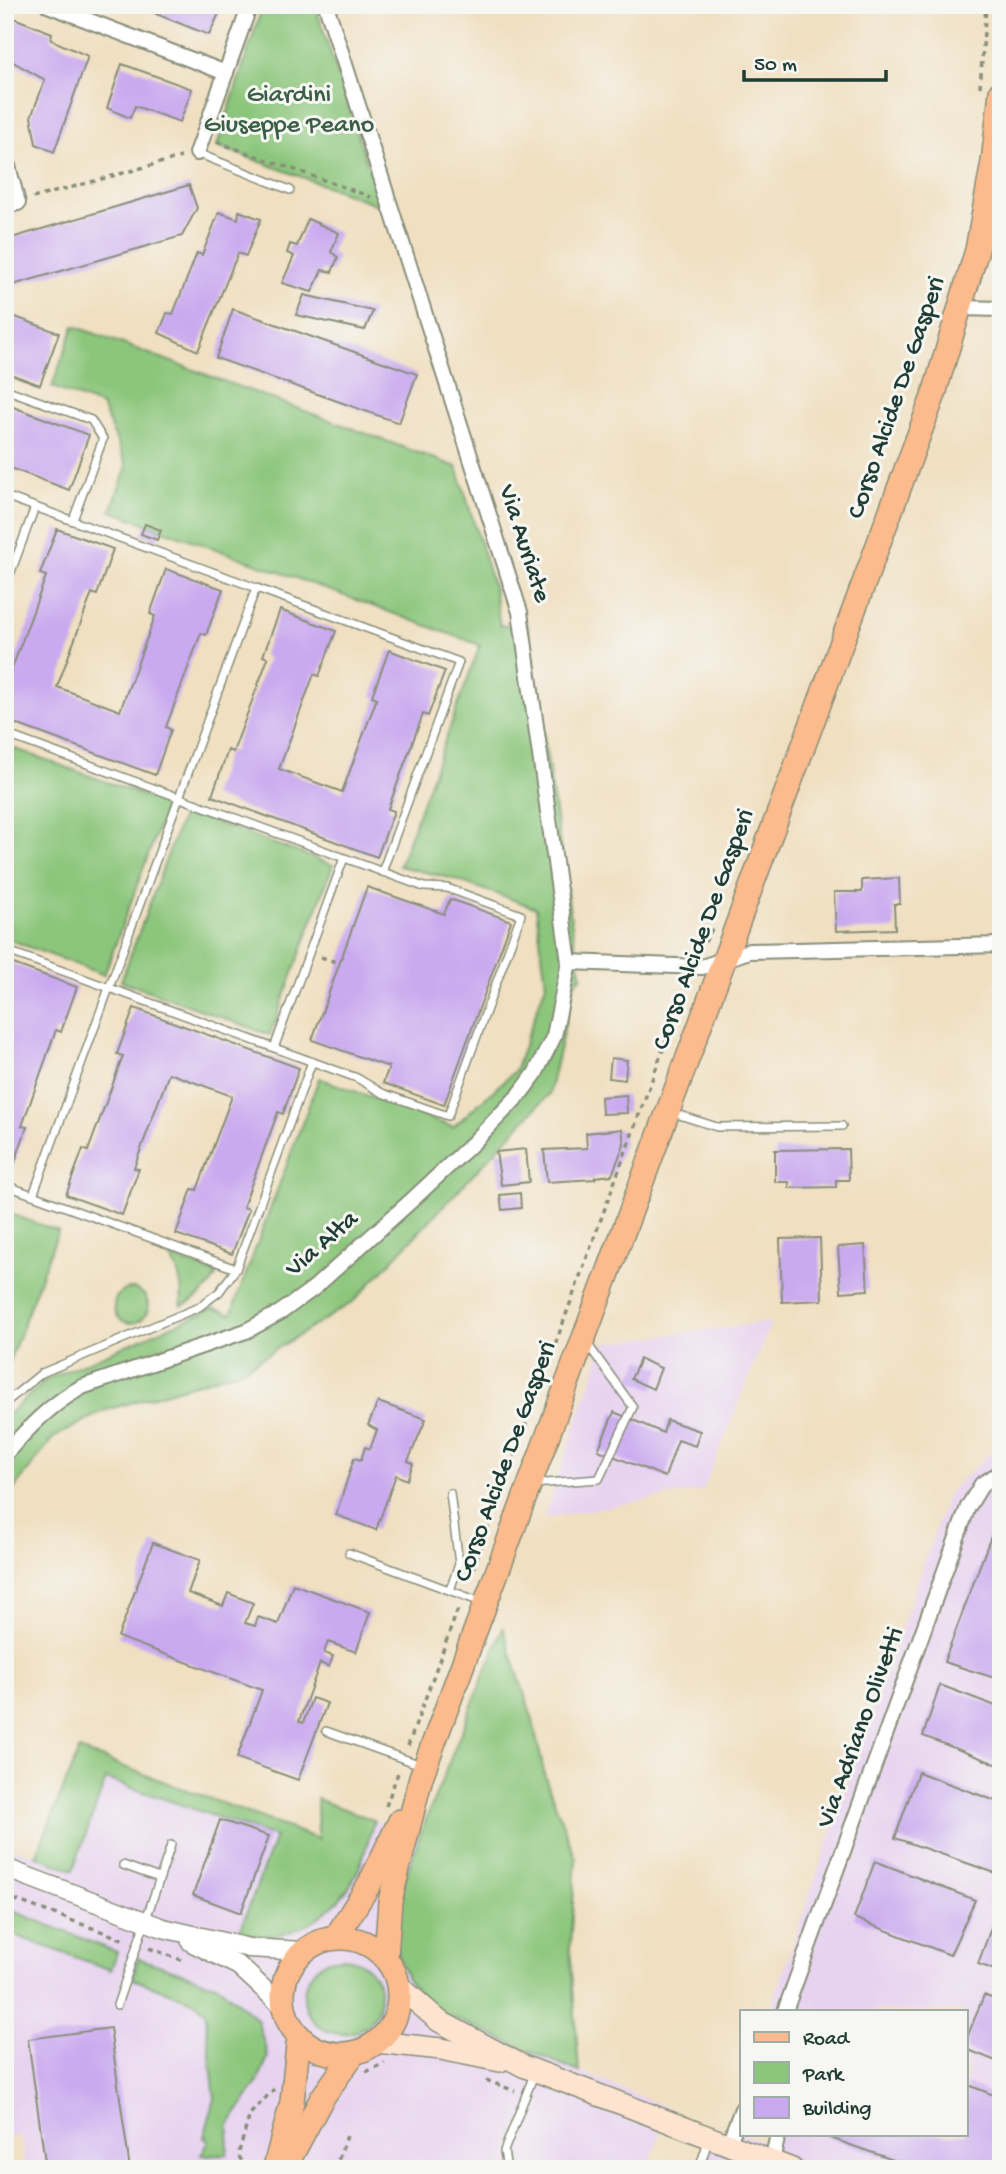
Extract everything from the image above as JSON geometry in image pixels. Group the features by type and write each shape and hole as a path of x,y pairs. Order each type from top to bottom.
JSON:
{"main road":[{"name":"Corso Alcide De Gasperi","path":"336,1937 370,1883 485,1603 934,394 977,250 993,162 1001,92"},
{"name":"Corso Alcide De Gasperi","path":"386,1957 390,1900 416,1768"},
{"path":"357,2064 315,2048 299,2036 289,2023 284,2007 283,1986 290,1967 303,1951 318,1942 336,1937 372,1945 386,1957 395,1971 400,2002 383,2052"},
{"path":"399,1986 439,2021 529,2069 792,2169"},
{"path":"275,2169 292,2102 299,2036"},
{"path":"284,2169 322,2098 357,2064 383,2052 441,2049 529,2069"}],"street":[{"path":"48,5 226,74"},
{"path":"197,153 250,5"},
{"name":"Via Auriate","path":"326,5 520,612 569,962"},
{"path":"5,155 12,204"},
{"path":"959,308 1001,309"},
{"path":"569,962 702,967 749,951 1001,945"},
{"name":"Via Alta","path":"5,1454 43,1413 82,1387 246,1331 281,1312 314,1288 430,1184 520,1094 535,1074 554,1036 569,962"},
{"name":"Via Adriano Olivetti","path":"785,2010 968,1507 982,1484 1001,1472"},
{"path":"5,1868 163,1928 249,1948 303,1951"},
{"path":"163,1928 239,1966 284,2007"},
{"path":"719,2141 740,2112"},
{"path":"772,2161 778,2136"}],"lane":[{"path":"197,153 290,190"},
{"path":"5,389 91,420 103,439 73,520"},
{"path":"5,496 459,662 382,872"},
{"path":"5,588 35,507"},
{"path":"33,1195 256,588"},
{"path":"5,734 424,887 447,888 521,915 448,1116 382,1093 357,1078 5,950"},
{"path":"274,1048 344,858"},
{"path":"5,1403 42,1373 199,1307 219,1292 236,1269 312,1062"},
{"path":"667,1111 717,1128 842,1125"},
{"path":"5,1185 236,1269"},
{"path":"529,1484 599,1479 633,1407 583,1338"},
{"path":"450,1493 459,1564 450,1590"},
{"path":"349,1553 485,1603"},
{"path":"326,1731 416,1768"},
{"path":"117,2005 171,1845"},
{"path":"123,1865 159,1878"},
{"path":"507,2169 504,2151 526,2095 529,2069"},
{"path":"699,2169 719,2141"}],"path":[{"path":"979,100 986,5"},
{"path":"201,136 389,204"},
{"path":"12,204 197,153"},
{"path":"701,947 713,926"},
{"path":"309,953 340,963"},
{"path":"385,1811 416,1768 463,1595 688,982"},
{"path":"5,1896 195,1965"},
{"path":"357,2064 383,2052"},
{"path":"475,2075 526,2095"},
{"path":"247,2169 238,2155 250,2114 266,2094 273,2090 278,2077"},
{"path":"266,2094 292,2102"},
{"path":"335,2169 348,2133"}],"shaded area":[{"path":"771,1322 703,1490 544,1518 604,1343"},
{"path":"1001,1442 1001,2169 687,2169 725,2130 768,2142 770,2136 968,2136 968,2010 770,2010 948,1493"},
{"path":"79,1750 318,1839 317,1799 419,1837 399,1897 436,2011 670,2109 647,2169 25,2169 21,2136 5,2138 5,1845 37,1856"}],"green space":[{"name":"Giardini Giuseppe Peano","path":"263,5 315,5 381,206 217,146"},
{"path":"74,326 457,467 494,589 500,626 527,623 574,940 582,976 574,984 549,1094 353,1302 242,1370 103,1411 53,1438 5,1501 5,1417 47,1379 213,1308 231,1314 319,1078 453,1127 515,1071 546,984 536,908 454,879 399,866 480,645 111,511 127,466 102,406 52,387"},
{"path":"5,745 167,804 104,975 5,938"},
{"path":"184,811 333,865 270,1035 121,981"},
{"path":"5,1212 58,1231 5,1373"},
{"path":"169,1256 217,1274 202,1293 181,1306 180,1279"},
{"path":"131,1289 143,1294 148,1306 143,1318 131,1323 119,1318 114,1306 119,1294"},
{"path":"503,1628 533,1721 545,1777 576,1859 570,1946 579,2072 436,2011 407,1979 391,1934 399,1897 419,1837"},
{"path":"79,1750 318,1839 317,1799 374,1820 358,1870 339,1899 306,1925 266,1936 239,1933 275,1837 106,1779 73,1870 36,1856"},
{"path":"5,1908 117,1952 111,1970 5,1932"},
{"path":"138,1958 219,1986 257,2019 268,2057 257,2083 229,2125 227,2154 202,2155 209,2140 204,2137 215,2099 205,2011 193,2001 133,1979"},
{"path":"342,1958 356,1961 369,1969 377,1982 380,1996 377,2010 369,2023 356,2031 342,2034 328,2031 315,2023 307,2010 304,1996 307,1982 315,1969 328,1961"}],"building":[{"path":"159,5 223,5 209,35 156,14"},
{"path":"6,15 52,33 51,40 88,56 54,152 36,144 31,117 45,80 6,58"},
{"path":"122,64 192,89 180,122 135,106 130,118 107,108"},
{"path":"189,185 197,208 182,236 13,285 5,282 5,240"},
{"path":"239,211 261,219 246,256 238,253 198,351 159,333 167,313 173,314 197,253 202,255 219,212 238,219"},
{"path":"308,219 339,233 331,252 338,257 332,272 322,270 312,292 282,283 294,256 287,253 290,244 297,246"},
{"path":"304,295 373,311 365,330 296,315"},
{"path":"233,309 417,374 399,423 216,358"},
{"path":"5,313 59,333 40,385 5,372"},
{"path":"5,404 89,435 69,490 5,466"},
{"path":"145,524 161,530 157,540 141,534"},
{"path":"57,529 113,549 97,595 92,593 57,687 120,711 155,616 150,614 166,569 223,589 206,635 201,633 166,727 171,730 155,775 5,720 5,671 11,671 46,576 40,574"},
{"path":"280,610 336,631 319,676 314,674 279,769 342,792 377,698 372,696 389,650 445,671 428,716 423,714 388,809 394,811 377,857 212,796 228,750 233,752 268,658 263,656"},
{"path":"899,878 900,904 894,904 895,929 836,931 834,892 862,892 862,880"},
{"path":"367,887 444,914 450,899 511,921 444,1105 383,1083 389,1067 312,1040"},
{"path":"5,961 77,987 61,1032 56,1030 22,1126 27,1127 11,1173 5,1171 5,1028 10,1014 5,1013"},
{"path":"134,1008 299,1068 283,1114 278,1112 243,1207 249,1209 232,1254 176,1234 192,1189 197,1190 232,1096 169,1073 134,1168 139,1169 122,1215 66,1195 83,1149 88,1151 123,1056 117,1054"},
{"path":"611,1058 627,1060 625,1080 609,1078"},
{"path":"626,1095 627,1113 602,1114 601,1097"},
{"path":"622,1129 624,1144 612,1175 595,1179 547,1182 544,1150 587,1148 586,1133"},
{"path":"526,1149 529,1182 501,1185 496,1152"},
{"path":"848,1149 849,1180 836,1180 836,1187 789,1188 789,1182 775,1182 775,1150"},
{"path":"520,1193 521,1208 502,1210 500,1195"},
{"path":"820,1238 822,1300 782,1302 780,1239"},
{"path":"865,1245 868,1290 841,1292 838,1247"},
{"path":"640,1359 661,1368 653,1389 631,1379"},
{"path":"378,1402 426,1419 408,1461 413,1464 407,1480 396,1475 376,1530 336,1515 354,1458 361,1460 365,1447 370,1449 377,1430 368,1425"},
{"path":"614,1412 663,1433 667,1420 700,1431 695,1446 678,1440 665,1477 598,1450"},
{"path":"1001,1512 1001,1680 944,1662"},
{"path":"153,1543 200,1560 188,1593 223,1606 228,1593 253,1603 245,1623 255,1626 258,1617 278,1624 293,1584 370,1612 356,1652 328,1642 324,1653 333,1656 329,1667 320,1663 299,1721 303,1723 312,1698 327,1703 298,1780 237,1758 262,1690 118,1637"},
{"path":"940,1685 1001,1708 1001,1766 923,1736"},
{"path":"918,1772 1001,1803 1001,1875 895,1838"},
{"path":"220,1820 269,1836 241,1913 193,1895"},
{"path":"875,1861 975,1900 950,1955 854,1918"},
{"path":"1001,1903 1001,1972 978,1964"},
{"path":"984,1995 1001,2002 1001,2063 968,2050 968,2035"},
{"path":"110,2028 130,2169 46,2169 28,2039"},
{"path":"968,2085 1001,2098 1001,2169 919,2169 825,2136 968,2136"}]}
